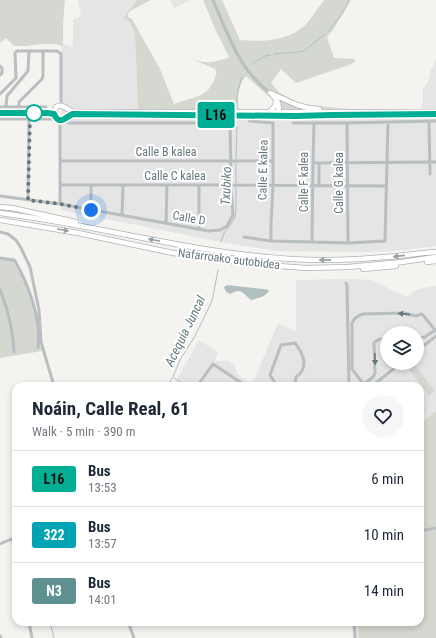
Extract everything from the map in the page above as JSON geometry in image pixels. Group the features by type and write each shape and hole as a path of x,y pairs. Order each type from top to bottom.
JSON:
{"highway":[{"path":"272,95 276,101 278,112"},
{"path":"272,95 276,98 279,104 278,112"},
{"path":"272,95 297,106 349,112"},
{"path":"268,114 275,106 276,101"},
{"path":"59,117 56,107 61,105 74,112 268,114 276,114 278,112 436,113"},
{"path":"59,117 68,114 68,109"},
{"path":"278,112 296,116"},
{"path":"59,117 73,114 268,114 296,116 436,113"},
{"path":"0,208 27,211 86,224 99,229"},
{"path":"0,213 99,229"},
{"name":"Nafarroako autobidea","path":"0,222 25,224 78,233 174,253 252,264 306,268 348,267 436,257"},
{"name":"Nafarroako autobidea","path":"99,229 229,253 292,259 364,259 435,251"},
{"path":"306,268 320,270 346,270 436,261"}],"street":[{"path":"213,0 242,63 253,77 272,95"},
{"path":"0,94 16,78 15,53 17,51 57,51 60,54 61,105"},
{"path":"6,107 6,96 28,71 29,51"},
{"path":"19,112 20,101 42,79 43,51"},
{"path":"0,66 2,68 2,74 0,75"},
{"path":"0,108 46,107"},
{"path":"0,113 19,112 59,117"},
{"path":"0,113 48,113 59,117 68,123 230,123"},
{"name":"Calle D","path":"0,196 60,204 209,231 220,230 227,226 233,215 231,185 233,161 230,115"},
{"path":"0,119 59,117"},
{"path":"59,117 60,204"},
{"path":"28,200 30,119"},
{"name":"Calle E kalea","path":"248,121 272,123 273,186 270,224 271,241"},
{"path":"429,121 430,174"},
{"path":"293,123 435,121"},
{"path":"244,237 271,241 348,243 386,241 388,122"},
{"name":"Calle F kalea","path":"312,242 314,123"},
{"name":"Calle G kalea","path":"347,123 348,243"},
{"name":"Calle B kalea","path":"60,161 272,161"},
{"path":"313,163 436,162"},
{"path":"319,163 319,186"},
{"path":"340,163 340,186"},
{"name":"Calle C kalea","path":"60,185 386,186"},
{"path":"91,185 91,210"},
{"path":"122,216 123,185"},
{"path":"166,223 167,185"},
{"path":"198,229 199,185"},
{"path":"0,232 8,234 16,240 30,267 39,310 41,342 53,382"},
{"path":"0,258 15,261 30,294 38,324 38,347"},
{"path":"346,283 348,320 348,382"},
{"path":"0,289 6,303 12,327 14,352"},
{"path":"362,382 352,370 352,323 357,316 363,314 404,313 416,316 422,314 436,330 424,337"},
{"path":"424,345 436,336"},
{"path":"368,382 375,373 374,343 380,339"},
{"path":"274,382 270,375 281,345 295,343 302,354 304,365 300,374 296,377 295,382"},
{"path":"200,382 213,364 240,382"},
{"path":"377,382 392,370"},
{"path":"424,530 436,528"},
{"path":"0,544 12,539"},
{"path":"30,626 32,638"},
{"path":"130,626 134,638"},
{"path":"354,626 355,638"}],"shaded area":[{"path":"0,0 65,0 63,46 54,44 40,44 14,46 6,38 0,43"},
{"path":"78,0 137,0 123,18 130,22 135,34 138,109 420,110 423,102 423,89 428,82 436,59 436,246 373,252 276,251 221,242 61,210 61,44 73,47 73,20 81,16"},
{"path":"137,0 151,0 130,11 128,17 132,19 160,69 174,104 204,93 212,85 216,74 215,69 181,54 204,62 214,62 229,57 203,0 222,0 240,40 256,41 273,40 296,32 309,21 324,0 351,0 333,30 327,37 334,58 354,59 356,61 349,65 296,83 281,69 271,83 280,93 301,104 348,109 269,110 274,101 246,76 239,91 239,109 138,109 135,34 130,22 123,18"},
{"path":"170,0 190,0 174,8"},
{"path":"0,257 15,258 26,280 34,303 42,351 0,358"},
{"path":"296,280 371,280 406,297 418,289 436,286 436,638 355,638 354,626 424,626 424,382 251,382 254,380 278,323 296,332"},
{"path":"227,285 269,291 259,298 251,300 239,291 230,294 228,293 224,287"},
{"path":"199,340 218,352 215,361 228,361 235,366 237,374 249,382 182,382 177,379"},
{"path":"410,370 419,370 435,391 429,396 424,389 424,382 418,382"},
{"path":"436,411 436,638 359,638 358,626 424,626 424,421"}],"waterway":[{"name":"Txubiko","path":"328,32 342,14 349,0"},
{"name":"Txubiko","path":"274,54 304,51 325,34"},
{"name":"Txubiko","path":"253,63 265,56 271,55"},
{"name":"Txubiko","path":"237,109 239,85 242,77"},
{"name":"Txubiko","path":"236,159 237,127"},
{"name":"Txubiko","path":"236,163 236,183"},
{"name":"Txubiko","path":"221,242 224,233 235,217 236,187"},
{"name":"Acequia Juncal","path":"170,382 212,301 218,270"},
{"name":"Acequia Juncal","path":"174,378 180,382"},
{"name":"Acequia Juncal","path":"51,626 54,638"}],"bus line":[{"name":"L16","path":"0,113 48,113 54,114 55,118 58,120 64,119 73,114 296,116 436,114"}],"route":[{"path":"34,113 30,119 28,200 91,210"}]}
